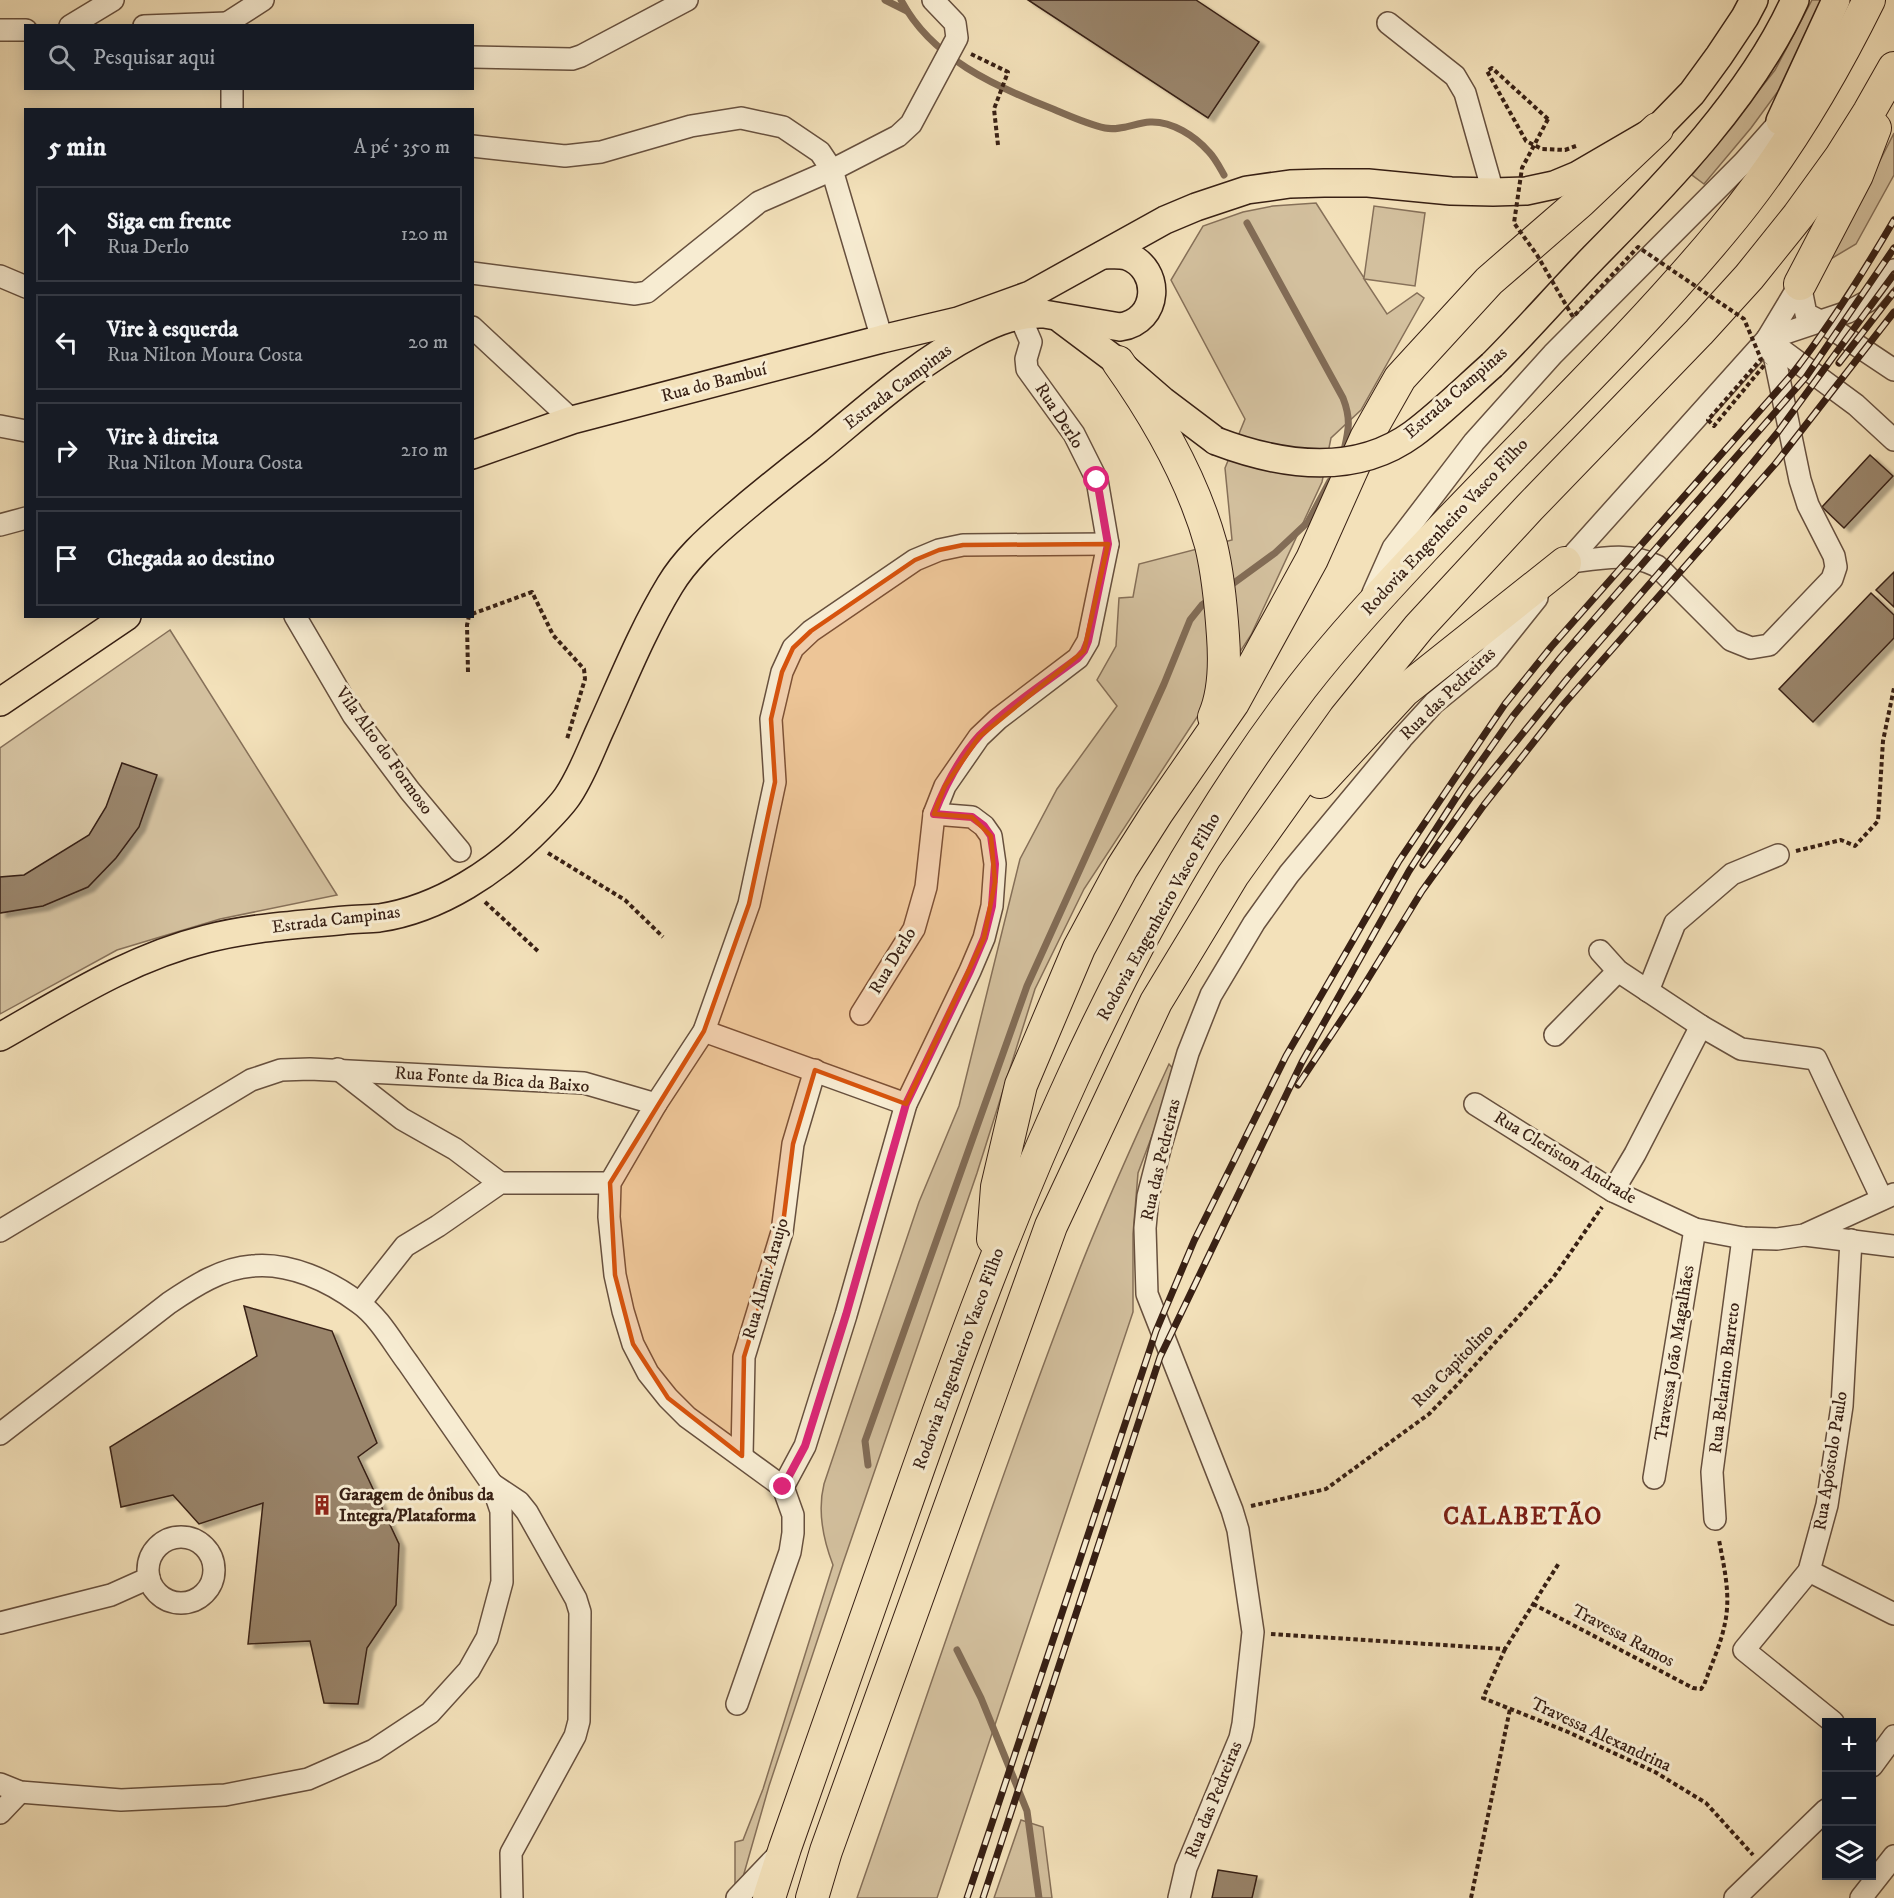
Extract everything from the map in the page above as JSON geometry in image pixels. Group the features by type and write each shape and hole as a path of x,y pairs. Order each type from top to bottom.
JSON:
{"highway":[{"name":"Rodovia Engenheiro Vasco Filho","path":"769,1898 934,1424 990,1271 1027,1180 1085,1052 1126,968 1192,849 1248,762 1303,687 1366,610 1483,485 1639,325 1726,227 1798,125 1845,47 1869,0"},
{"path":"812,1898 830,1840 1051,1226 1156,1002 1233,875 1344,718 1419,627 1529,508 1699,332 1756,268 1798,216 1840,158 1894,68"},
{"path":"1800,284 1857,175 1894,81"},
{"path":"990,1271 997,1187 1021,1085 1079,948 1122,868 1233,703 1301,578 1366,438 1401,378 1489,281 1580,202 1657,129"},
{"path":"1118,362 1139,392 1178,463 1211,546 1222,610 1224,662 1218,708 1201,752"},
{"path":"1233,875 1404,691 1565,563"}],"main road":[{"name":"Estrada Campinas","path":"958,321 1030,295 1165,220 1247,190 1290,184 1368,183 1451,191 1493,192 1527,191 1554,185 1578,175 1657,129 1692,93 1745,17 1754,0"},
{"name":"Estrada Campinas","path":"0,1037 118,970 173,949 237,932 377,918 403,913 467,885 498,865 527,840 567,797 588,757 648,625 672,582 702,545 907,377 946,349 996,322 1019,314 1056,316 1118,362 1170,407 1216,441 1244,452 1274,460 1312,463 1350,460 1380,452 1411,435 1492,364 1640,210 1734,100 1763,58 1795,0"},
{"path":"1780,121 1836,0"},
{"path":"1056,316 1120,327 1132,325 1141,319 1149,306 1152,293 1150,280 1144,269 1126,255 1103,255"},
{"name":"Rua do Bambuí","path":"474,454 572,420 958,321"},
{"path":"888,338 908,341 913,350 915,358 907,377"},
{"path":"0,702 124,618"}],"street":[{"path":"73,24 113,0"},
{"path":"227,24 263,0"},
{"path":"474,57 572,59 687,0"},
{"path":"474,273 635,294 647,292 759,202 832,170 898,136 911,124 957,38 955,23 933,0"},
{"path":"1388,23 1455,76 1461,84 1493,192"},
{"path":"0,30 24,30"},
{"path":"1366,610 1393,548 1474,442 1552,354 1744,162 1845,47"},
{"path":"232,90 232,108"},
{"path":"474,146 565,156 602,152 691,126 741,118 783,127 820,152 832,170 888,338"},
{"path":"1767,339 1848,312 1868,301 1894,270"},
{"path":"0,276 24,286"},
{"path":"1800,284 1806,314 1822,322 1894,370"},
{"name":"Rua das Pedreiras","path":"1179,1898 1186,1868 1240,1738 1253,1632 1238,1530 1232,1510 1147,1294 1145,1228 1148,1196 1188,1053 1211,995 1254,923 1289,874 1402,738 1434,703 1489,658 1565,563 1767,339 1800,284"},
{"name":"Rua Derlo","path":"861,1014 914,929 926,887 934,814 945,786 979,737 998,719 1078,658 1088,641 1108,544 1097,480 1074,434 1027,369 1026,360 1031,342 1019,314"},
{"path":"474,329 572,420"},
{"path":"1767,339 1856,405 1894,440"},
{"path":"1565,563 1616,556 1642,558 1657,566 1731,640 1751,648 1769,645 1832,579 1836,567 1834,556 1808,505 1800,480 1774,355 1767,339"},
{"path":"0,426 24,431"},
{"path":"0,525 24,519"},
{"path":"737,1704 790,1552 793,1515 783,1487 687,1417 648,1373 633,1344 615,1275 609,1218 610,1183 656,1104 704,1030 749,904 775,782 771,719 782,672 793,648 811,631 915,560 939,550 963,545 1108,544"},
{"name":"Vila Alto do Formoso","path":"296,618 353,715 410,791 460,851"},
{"path":"783,1487 805,1446 846,1315 906,1104 984,938 992,906 995,882 991,836 984,826 972,817 934,814"},
{"path":"1648,991 1675,923 1732,874 1778,855"},
{"path":"1600,951 1618,971 1701,1026 1741,1049 1816,1059 1888,1197"},
{"path":"1555,1035 1618,971"},
{"path":"1613,1191 1635,1154 1701,1026"},
{"path":"704,1030 906,1104"},
{"path":"338,1069 402,1119 455,1149 500,1183"},
{"name":"Rua Fonte da Bica da Baixo","path":"0,1231 251,1080 281,1070 338,1069 584,1083 656,1104"},
{"name":"Rua Almir Araujo","path":"742,1456 744,1358 782,1232 793,1144 815,1070"},
{"name":"Rua Cleriston Andrade","path":"1475,1104 1613,1191 1695,1229 1743,1238 1777,1239 1804,1235 1888,1197"},
{"path":"360,1303 405,1246 500,1183 610,1183"},
{"name":"Travessa João Magalhães","path":"1654,1478 1695,1229"},
{"path":"1804,1235 1894,1246"},
{"name":"Rua Belarino Barreto","path":"1715,1519 1712,1472 1743,1238"},
{"name":"Rua Apóstolo Paulo","path":"1828,1718 1744,1650 1809,1571 1827,1505 1842,1406 1851,1240"},
{"path":"0,1434 169,1303 197,1284 226,1272 252,1266 292,1270 321,1281 360,1303 382,1328 492,1484 501,1511 502,1582 487,1638 469,1670 430,1713 374,1750 308,1779 225,1795 121,1800 20,1792 0,1784"},
{"path":"492,1484 519,1502 527,1512 576,1599 581,1622 579,1721 575,1736 511,1853 512,1898"},
{"path":"1809,1571 1894,1614"},
{"path":"0,1623 111,1595 149,1578"},
{"path":"1876,1758 1894,1736"},
{"path":"0,1813 20,1792"},
{"path":"1735,1898 1822,1815"},
{"path":"737,1898 785,1848"},
{"path":"1861,1898 1894,1856"}],"path":[{"path":"949,54 1008,72 994,109 998,145"},
{"path":"1583,144 1565,150 1542,149 1526,141 1487,71 1492,68 1548,119 1522,168 1514,223 1537,255 1573,317 1638,247 1744,319 1761,360 1708,420 1714,426 1766,363"},
{"path":"474,614 532,592 553,635 584,669 585,678 572,727 564,746"},
{"path":"468,672 467,625 470,618"},
{"path":"1778,855 1841,840 1855,846 1878,821 1883,741 1894,688"},
{"path":"527,840 625,900 663,937"},
{"path":"467,885 540,953"},
{"name":"Rua Capitolino","path":"1232,1510 1326,1489 1429,1414 1458,1385 1552,1278 1613,1191"},
{"name":"Travessa Ramos","path":"1533,1604 1693,1688 1701,1689 1725,1623 1727,1601 1726,1580 1715,1519"},
{"path":"1253,1632 1505,1649 1559,1563"},
{"name":"Travessa Alexandrina","path":"1505,1649 1483,1698 1568,1732 1655,1772 1706,1803 1766,1869"},
{"path":"1472,1898 1510,1709"}],"highlighted area":[{"path":"1108,544 1084,651 979,737 945,786 934,814 972,817 991,836 995,882 984,938 906,1104 815,1070 793,1144 782,1232 744,1357 742,1456 668,1398 633,1344 615,1275 610,1183 704,1031 749,904 775,782 771,719 782,672 793,648 811,631 915,560 939,550 963,545"}],"shaded area":[{"path":"1812,0 1831,0 1787,79 1751,128 1704,184 1692,175 1775,70"},
{"path":"1894,133 1894,175 1856,244 1829,260"},
{"path":"1316,203 1364,278 1374,206 1425,213 1415,286 1364,279 1387,314 1417,293 1424,298 1361,410 1331,438 1322,482 1251,635 1084,889 1035,989 977,1173 769,1786 739,1891 735,1891 735,1842 743,1840 763,1789 833,1565 822,1525 821,1505 824,1484 919,1202 959,1106 1020,859 1057,789 1117,706 1097,680 1116,646 1119,598 1133,597 1139,564 1232,540 1225,468 1245,419 1171,280 1203,226 1243,212 1273,206"},
{"path":"170,630 337,895 220,919 117,950 0,1014 0,748"},
{"path":"1169,1064 1176,1072 1138,1173 1133,1234 1133,1312 937,1898 857,1898 1050,1346 1101,1217"},
{"path":"1021,1820 1043,1827 1052,1898 994,1898"}],"building":[{"path":"1028,0 1196,0 1259,42 1208,118"},
{"path":"1870,455 1893,476 1844,528 1822,507"},
{"path":"1894,572 1894,607 1876,590"},
{"path":"1871,593 1894,615 1894,638 1813,722 1779,689"},
{"path":"122,763 157,775 139,827 116,858 88,887 43,906 0,913 0,877 24,875 89,835 106,807"},
{"name":"Garagem de ônibus da Integra/Plataforma","path":"244,1306 332,1331 377,1443 358,1457 399,1544 396,1605 367,1648 358,1704 324,1703 310,1641 248,1644 263,1503 199,1524 173,1495 121,1507 110,1447 257,1356"},
{"path":"1218,1870 1257,1876 1252,1898 1212,1898"}],"waterway":[{"path":"885,0 907,11"},
{"path":"901,0 929,38 947,54 988,80 1009,91 1105,128 1150,122 1175,127 1190,135 1203,146 1224,175"},
{"path":"1247,223 1343,398 1348,420 1348,433 1343,455"},
{"path":"1227,588 1275,553 1308,522 1330,481"},
{"path":"868,1465 865,1441 1027,986 1164,684 1190,620 1202,605 1211,599"},
{"path":"957,1650 981,1698 1027,1811 1039,1898"}],"railway":[{"path":"967,1898 1156,1331 1194,1241 1286,1056 1399,861 1505,704 1551,647 1793,373 1846,298 1894,220"},
{"path":"983,1898 1160,1357 1302,1062 1409,871 1461,790 1513,716 1561,657 1806,377 1894,248"},
{"path":"1423,865 1471,797 1567,679 1724,498 1778,432 1894,274"},
{"path":"1839,363 1894,292"},
{"path":"1298,1085 1358,995 1422,891 1484,805 1563,705 1776,463 1894,312"}],"place":[{"name":"Garagem de ônibus da Integra/Plataforma","path":"322,1505"}],"district":[{"name":"CALABETÃO","path":"1523,1517"}],"route":[{"path":"783,1487 805,1446 846,1315 906,1104 970,971 984,938 992,906 995,864 991,836 984,826 972,817 934,814 945,786 979,737 998,719 1084,651 1108,544 1097,480"}]}
